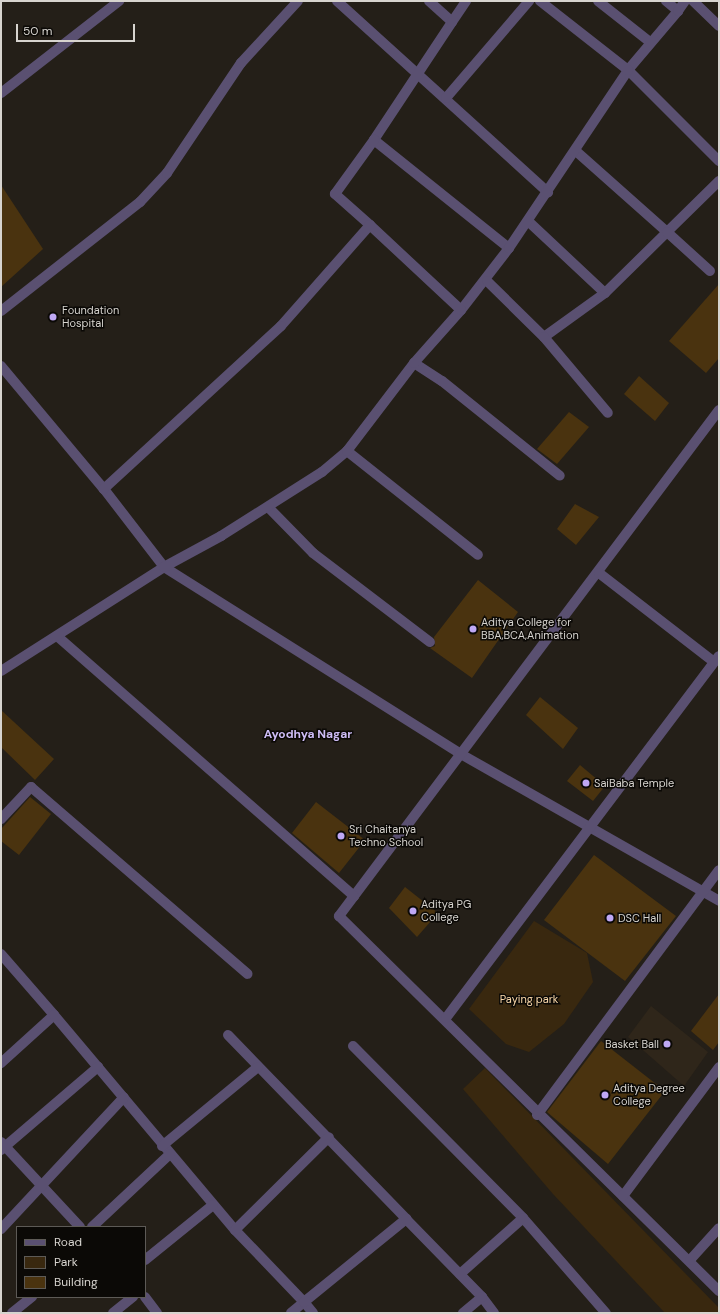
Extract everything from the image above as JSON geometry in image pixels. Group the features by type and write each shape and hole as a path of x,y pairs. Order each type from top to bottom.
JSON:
{"street":[{"path":"1,93 119,1"},
{"path":"1,311 140,202 167,173 241,63 298,1"},
{"path":"337,1 446,98 548,192"},
{"path":"429,1 452,22"},
{"path":"461,310 335,194 374,140 416,72 466,1"},
{"path":"446,98 529,1"},
{"path":"540,1 628,70 719,161"},
{"path":"598,1 650,42"},
{"path":"666,1 678,11"},
{"path":"1,671 164,567 269,508 347,451 414,363 487,281 577,152 628,70 685,1"},
{"path":"693,1 719,26"},
{"path":"374,140 509,248"},
{"path":"577,152 710,271"},
{"path":"544,337 605,293 719,181"},
{"path":"529,222 605,293"},
{"path":"104,489 281,326 370,225"},
{"path":"487,281 544,337 608,412"},
{"path":"414,363 447,385 560,476"},
{"path":"1,366 104,489 164,567 459,753 719,901"},
{"path":"719,410 599,573 459,753 339,916 446,1018 537,1115 690,1260 719,1291"},
{"path":"347,451 478,555"},
{"path":"269,508 313,553 430,642"},
{"path":"446,1018 717,659 599,573"},
{"path":"57,636 354,896"},
{"path":"1,819 31,787 248,974"},
{"path":"537,1115 719,870"},
{"path":"1,954 124,1097 162,1146 235,1230 313,1313"},
{"path":"1,1062 54,1015"},
{"path":"228,1034 258,1067 329,1137 482,1297 494,1313"},
{"path":"353,1046 523,1218 606,1313"},
{"path":"79,1226 2,1146 98,1067"},
{"path":"162,1146 258,1067"},
{"path":"623,1196 719,1067"},
{"path":"1,1229 43,1187 124,1097"},
{"path":"235,1230 329,1137"},
{"path":"93,1226 170,1154"},
{"path":"146,1259 213,1204"},
{"path":"460,1274 523,1218"},
{"path":"292,1313 406,1219"},
{"path":"690,1260 719,1228"},
{"path":"463,1313 482,1297"},
{"path":"12,1313 31,1298"},
{"path":"113,1313 132,1298"},
{"path":"146,1298 157,1313"}],"shaded area":[{"name":"Basket Ball","path":"651,1006 708,1052 684,1086 628,1037"}],"green space":[{"name":"Paying park","path":"534,921 587,953 593,982 564,1024 529,1052 506,1044 469,1009"},
{"path":"485,1068 719,1308 719,1313 665,1313 553,1194 463,1089"}],"building":[{"path":"1,185 43,249 1,287"},
{"path":"719,284 719,358 706,373 669,341"},
{"path":"639,376 669,403 655,421 624,394"},
{"path":"569,412 589,427 557,464 537,449"},
{"path":"575,504 599,517 576,545 557,529"},
{"name":"Aditya College for BBA,BCA,Animation","path":"478,580 518,612 472,678 430,648 435,646 434,637"},
{"path":"540,697 578,728 563,749 526,715"},
{"path":"1,710 54,759 35,780 1,747"},
{"name":"SaiBaba Temple","path":"580,765 605,786 593,801 567,781"},
{"path":"30,797 51,814 19,855 1,841 1,829"},
{"name":"Sri Chaitanya Techno School","path":"316,802 365,840 339,873 292,833"},
{"name":"DSC Hall","path":"594,855 676,916 625,981 544,920"},
{"name":"Aditya PG College","path":"405,887 438,913 417,937 389,908"},
{"path":"719,994 719,1042 713,1050 691,1031"},
{"path":"601,1041 665,1091 608,1164 547,1112"}],"place":[{"name":"Foundation Hospital","path":"53,317"},
{"name":"Aditya College for BBA,BCA,Animation","path":"473,629"},
{"name":"SaiBaba Temple","path":"586,783"},
{"name":"Sri Chaitanya Techno School","path":"341,836"},
{"name":"Aditya PG College","path":"413,911"},
{"name":"DSC Hall","path":"610,918"},
{"name":"Basket Ball","path":"667,1044"},
{"name":"Aditya Degree College","path":"605,1095"}],"district":[{"name":"Ayodhya Nagar","path":"308,735"}]}
